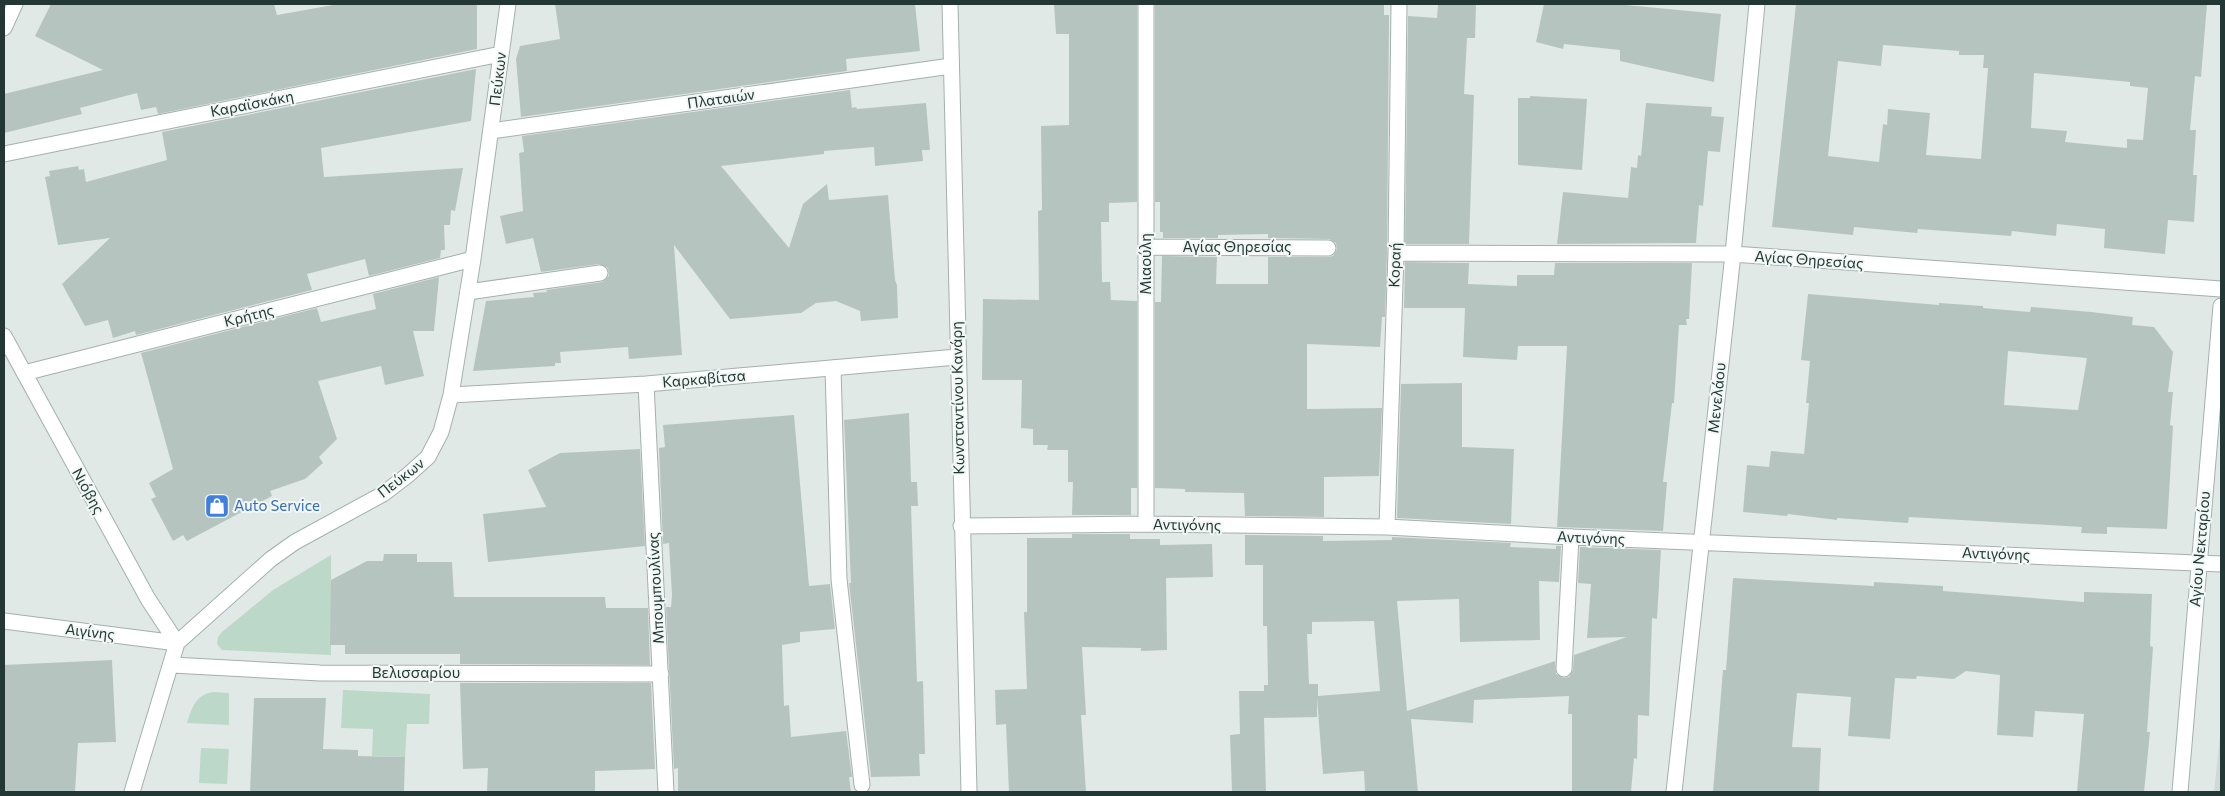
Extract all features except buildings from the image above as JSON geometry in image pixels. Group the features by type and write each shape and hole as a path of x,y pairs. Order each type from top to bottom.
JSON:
{"street":[{"path":"4,28 15,4"},
{"name":"Πεύκων","path":"177,642 271,559 295,542 383,494 408,475 428,457 437,440 451,395 468,292 508,4"},
{"name":"Κωνσταντίνου Κανάρη","path":"950,4 961,526 969,792"},
{"name":"Μιαούλη","path":"1146,4 1146,524"},
{"name":"Κοραή","path":"1387,527 1396,253 1399,4"},
{"name":"Μενελάου","path":"1674,792 1733,254 1757,4"},
{"name":"Καραϊσκάκη","path":"4,154 500,54"},
{"name":"Πλαταιών","path":"491,131 951,66"},
{"name":"Αγίας Θηρεσίας","path":"1146,247 1328,248"},
{"name":"Αγίας Θηρεσίας","path":"1396,253 1733,254 2221,289"},
{"name":"Κρήτης","path":"24,373 473,258"},
{"path":"468,292 600,273"},
{"name":"Αγίου Νεκταρίου","path":"2180,792 2221,306"},
{"name":"Νιόβης","path":"4,336 148,599 177,642"},
{"name":"Καρκαβίτσα","path":"451,395 646,384 957,357"},
{"path":"833,368 839,580 862,785"},
{"name":"Μπουμπουλίνας","path":"646,384 666,792"},
{"name":"Αντιγόνης","path":"961,526 1146,524 1387,527 1571,537 2221,564"},
{"path":"1564,669 1571,537"},
{"name":"Αιγίνης","path":"4,621 177,642"},
{"path":"132,792 172,665 177,642"},
{"name":"Βελισσαρίου","path":"172,665 320,673 661,674"}],"shaded area":[{"path":"2221,726 2221,792 2214,792"}],"green space":[{"path":"331,555 331,655 222,650 217,644 218,637 222,632 273,590"},
{"path":"343,690 430,694 429,724 407,724 405,757 372,756 373,729 341,728"},
{"path":"213,692 229,693 229,725 187,723 198,699"},
{"path":"201,748 229,749 227,784 199,783"}],"place":[{"name":"Auto Service","path":"217,506"}]}
